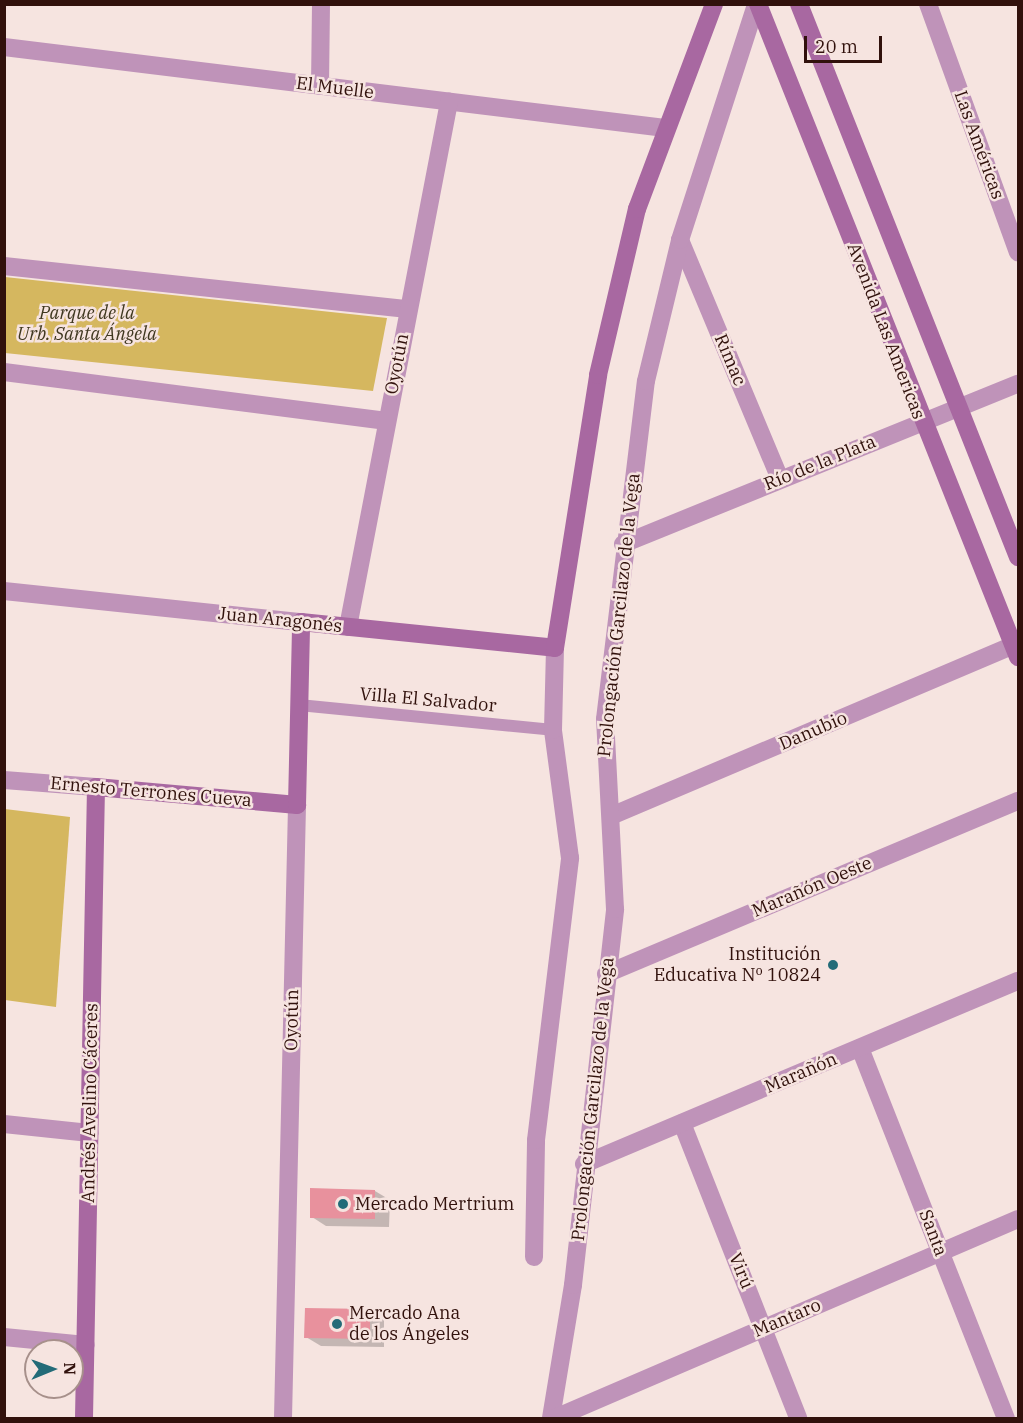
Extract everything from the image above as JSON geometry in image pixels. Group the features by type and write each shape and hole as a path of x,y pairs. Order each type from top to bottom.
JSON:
{"street":[{"path":"320,86 321,4"},
{"path":"534,1257 536,1140 570,858 553,730 555,648 598,375 637,209 665,128 714,4"},
{"name":"Prolongación Garcilazo de la Vega","path":"553,1419 573,1285 584,1164 615,909 605,719 623,544 646,381 680,240 757,4"},
{"name":"Avenida Las Americas","path":"757,4 921,421 1016,651"},
{"path":"799,4 1018,557"},
{"name":"Las Américas","path":"928,4 1018,252"},
{"name":"El Muelle","path":"4,47 665,128"},
{"name":"Oyotún","path":"348,627 385,421 449,102"},
{"name":"Rímac","path":"680,240 780,479"},
{"path":"4,266 408,309"},
{"path":"4,372 385,421"},
{"name":"Río de la Plata","path":"623,544 921,421 1018,384"},
{"name":"Juan Aragonés","path":"4,591 555,648"},
{"name":"Oyotún","path":"283,1419 301,622"},
{"name":"Danubio","path":"611,816 1016,651"},
{"name":"Ernesto Terrones Cueva","path":"4,780 297,806"},
{"name":"Andrés Avelino Cáceres","path":"84,1419 96,787"},
{"name":"Marañón Oeste","path":"606,974 1018,801"},
{"name":"Marañón","path":"584,1164 1018,981"},
{"name":"Santa","path":"860,1048 1006,1419"},
{"name":"Virú","path":"682,1123 798,1419"},
{"path":"4,1124 90,1133"},
{"name":"Mantaro","path":"553,1419 1018,1219"},
{"path":"4,1337 86,1345"}],"lane":[{"name":"Villa El Salvador","path":"299,705 553,730"}],"green space":[{"name":"Parque de la Urb. Santa Ángela","path":"5,277 387,318 373,391 5,353"},
{"path":"5,809 70,817 56,1007 5,1000"}],"building":[{"name":"Mercado Mertrium","path":"310,1188 375,1190 375,1219 310,1218"},
{"name":"Mercado Ana de los Ángeles","path":"305,1308 370,1309 370,1339 304,1338"}],"place":[{"name":"Institución Educativa Nº 10824","path":"833,965"},
{"name":"Mercado Mertrium","path":"343,1204"},
{"name":"Mercado Ana de los Ángeles","path":"337,1324"}]}
